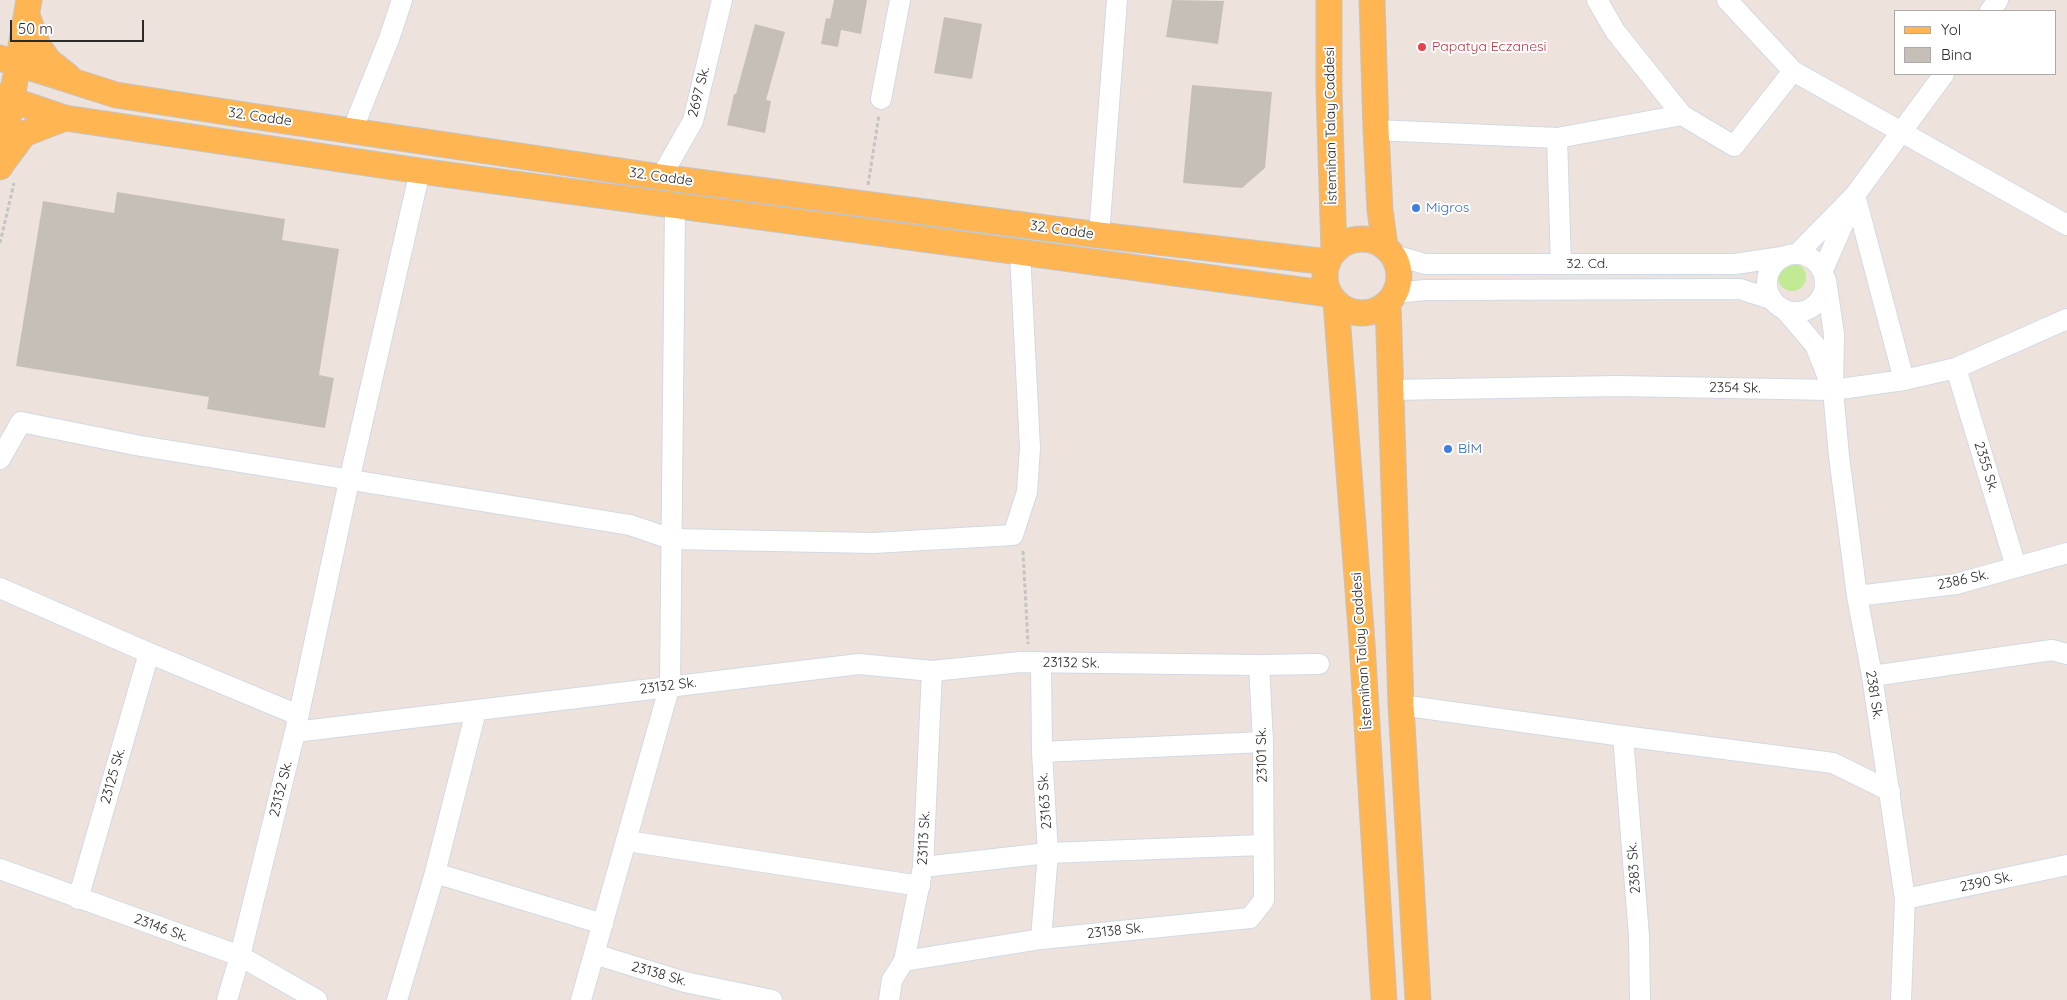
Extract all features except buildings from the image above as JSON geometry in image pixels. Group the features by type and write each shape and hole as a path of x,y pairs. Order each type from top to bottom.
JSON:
{"main road":[{"name":"İstemihan Talay Caddesi","path":"1329,0 1331,257"},
{"path":"1372,0 1380,210 1389,251 1399,268 1399,280 1392,298 1390,390 1401,705 1418,1000"},
{"path":"0,166 5,109 28,8"},
{"path":"28,8 36,42 49,61 74,81"},
{"name":"32. Cadde","path":"15,63 116,95 661,177 1099,235 1331,257"},
{"path":"15,63 40,85 83,96 116,95"},
{"name":"32. Cadde","path":"5,109 420,171 675,207 1020,252 1333,298"},
{"path":"0,166 24,134 65,118"},
{"path":"1389,251 1373,240 1352,240 1342,245 1331,257 1326,272 1326,283 1333,298 1345,309 1355,313 1377,310 1392,298"},
{"name":"İstemihan Talay Caddesi","path":"1333,298 1362,643 1384,1000"}],"street":[{"path":"352,130 389,38 402,0"},
{"name":"2697 Sk.","path":"661,177 693,121 722,0"},
{"path":"881,99 900,0"},
{"path":"1099,235 1117,0"},
{"path":"1597,0 1615,31 1682,115 1734,146 1793,71"},
{"path":"1727,0 1793,71 2067,225"},
{"path":"1833,390 1815,345 1768,290 1769,272 1774,263 1789,256 1855,195 1943,75"},
{"path":"1376,130 1557,138 1682,115"},
{"path":"1557,138 1561,264"},
{"path":"0,588 149,653 297,723 348,481 420,171"},
{"path":"1779,305 1796,312 1806,311 1821,299 1825,290 1824,275 1855,195"},
{"path":"1855,195 1904,380"},
{"path":"581,1000 670,685 675,207"},
{"name":"32. Cd.","path":"1389,251 1425,264 1735,264 1789,256"},
{"path":"0,459 21,422 141,446 348,481 630,525 671,539 873,543 1013,535 1027,492 1030,448 1020,252"},
{"path":"1789,256 1810,256 1818,262 1824,275 1834,334 1833,390"},
{"name":"32. Cd.","path":"1392,298 1435,290 1740,289 1779,305"},
{"name":"2354 Sk.","path":"1390,390 1617,386 1833,390 1904,380 1956,368 2067,319"},
{"name":"2355 Sk.","path":"1956,368 2016,567"},
{"name":"2381 Sk.","path":"1833,390 1838,456 1857,596 1872,676 1905,898 1900,1000"},
{"name":"2386 Sk.","path":"1857,596 1956,584 2067,553"},
{"path":"1872,676 2052,650 2067,654"},
{"name":"23125 Sk.","path":"78,898 149,653"},
{"name":"23132 Sk.","path":"227,1000 240,956 297,723 476,711 670,685 858,664 932,671 1035,662 1319,664"},
{"name":"23163 Sk.","path":"1035,662 1048,853 1040,939"},
{"name":"23101 Sk.","path":"1259,665 1263,742 1263,846"},
{"name":"23113 Sk.","path":"889,1000 892,980 904,961 923,867 932,671"},
{"path":"1401,705 1834,763 1890,791"},
{"path":"397,1000 435,873 476,711"},
{"name":"2383 Sk.","path":"1623,736 1639,936 1640,1000"},
{"path":"1042,752 1263,742"},
{"path":"627,841 920,886"},
{"path":"923,867 1048,853 1263,846"},
{"name":"23138 Sk.","path":"904,961 1040,939 1250,918 1264,900 1263,846"},
{"name":"2390 Sk.","path":"1905,898 2067,865"},
{"name":"23146 Sk.","path":"0,869 240,956 317,1000"},
{"path":"435,873 603,924"},
{"name":"23138 Sk.","path":"594,954 685,982 772,1000"},
{"path":"877,1000 892,980"}],"path":[{"path":"865,204 881,99"},
{"path":"1022,549 1035,662"}],"green space":[{"path":"1792,263 1802,267 1806,277 1802,287 1792,291 1782,287 1778,277 1782,267"}],"place":[{"name":"Papatya Eczanesi","path":"1422,47"},
{"name":"Migros","path":"1416,208"},
{"name":"BİM","path":"1448,449"}]}
